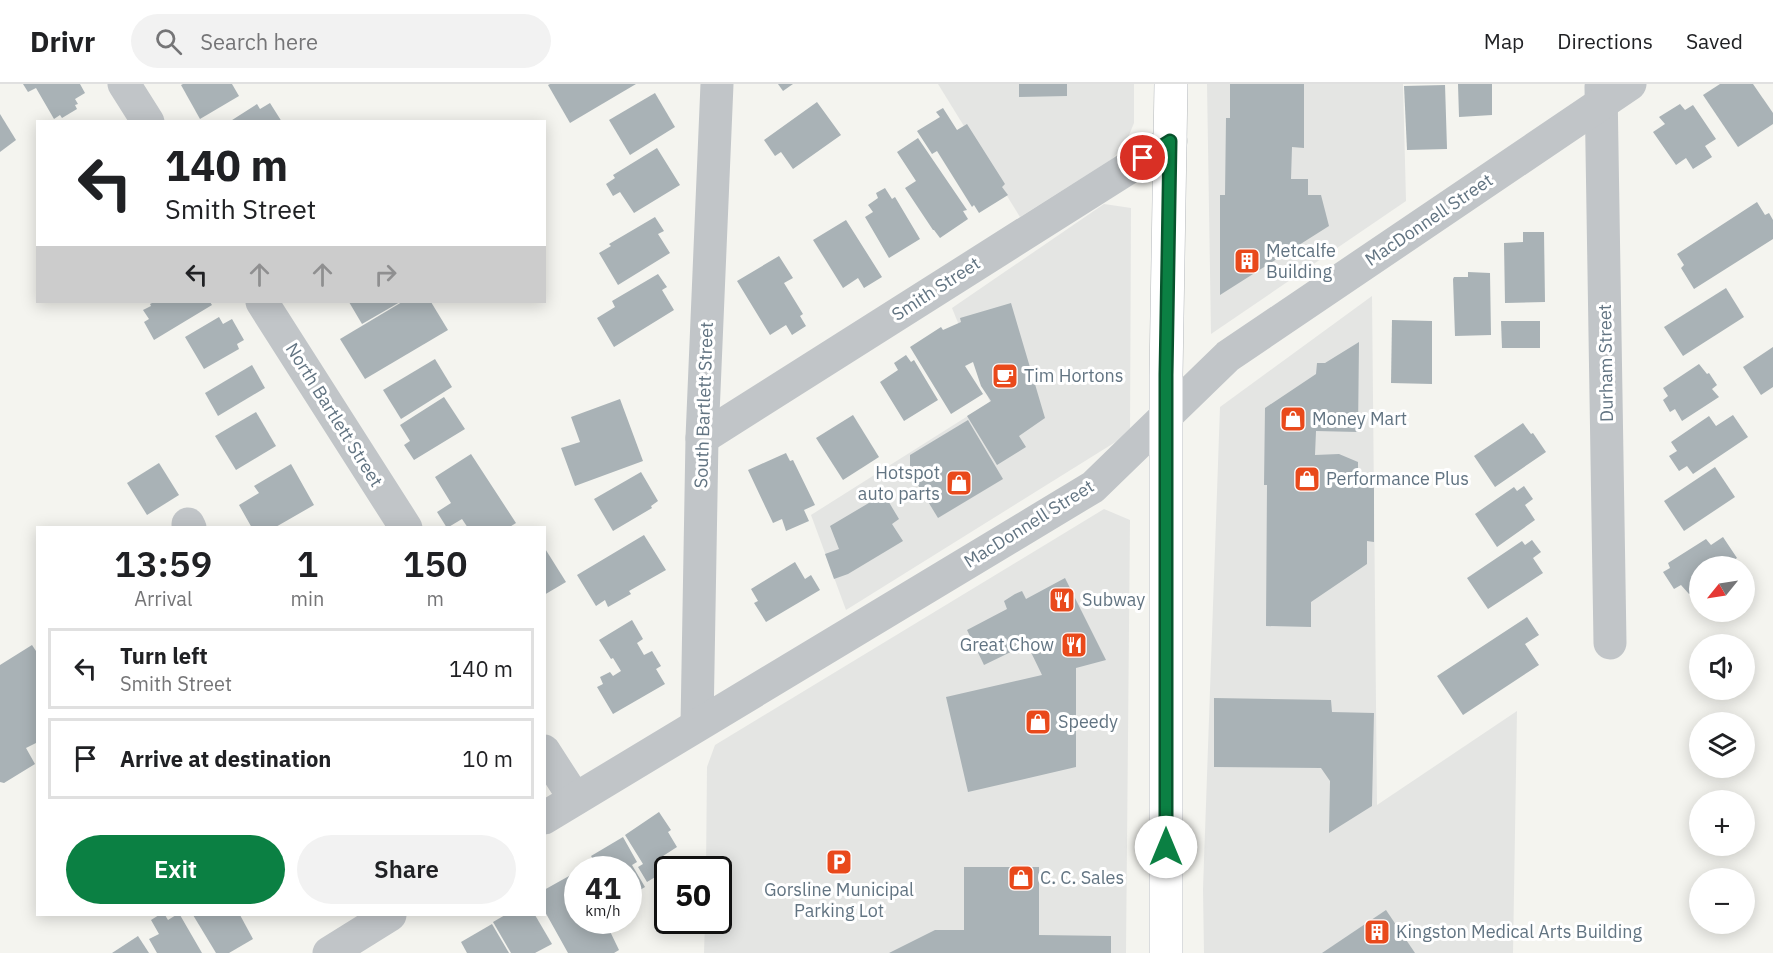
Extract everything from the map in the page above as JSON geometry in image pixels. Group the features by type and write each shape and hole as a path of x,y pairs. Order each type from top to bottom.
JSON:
{"main road":[{"path":"1166,953 1166,417 1171,84"}],"street":[{"path":"124,84 147,120"},
{"name":"South Bartlett Street","path":"697,725 702,438 717,84"},
{"name":"MacDonnell Street","path":"546,817 1093,487 1228,356 1601,94 1630,84"},
{"name":"Durham Street","path":"1601,94 1610,643"},
{"name":"Smith Street","path":"702,438 1170,141"},
{"name":"North Bartlett Street","path":"263,303 405,526"},
{"path":"546,754 575,799"},
{"path":"329,953 388,916"}],"shaded area":[{"path":"938,84 1134,84 1134,123 1125,145 1112,159 1020,217"},
{"path":"1207,84 1403,84 1406,201 1211,334"},
{"path":"1104,204 1131,208 1130,433 846,610 811,515 990,402 952,308"},
{"path":"1372,296 1377,805 1517,711 1513,953 1204,953 1203,889 1220,407"},
{"path":"1104,509 1130,520 1126,953 704,953 705,934 732,934 732,856 706,856 707,767 715,745"}],"building":[{"path":"23,84 80,84 85,93 75,99 78,104 75,105 77,109 62,118 60,115 54,119 36,88 28,92"},
{"path":"232,84 239,96 200,119 181,85"},
{"path":"636,84 570,123 548,85"},
{"path":"778,84 793,84 783,91"},
{"path":"1019,84 1067,84 1067,96 1019,97"},
{"path":"1230,84 1304,84 1304,148 1292,147 1291,179 1308,179 1308,195 1321,195 1329,226 1220,295 1220,195 1225,195 1226,118 1230,118"},
{"path":"1458,84 1492,84 1492,115 1459,117"},
{"path":"1720,84 1753,84 1773,113 1773,124 1738,147 1703,95"},
{"path":"1445,85 1447,149 1407,150 1404,86"},
{"path":"655,93 675,127 630,155 609,120"},
{"path":"817,102 841,135 793,169 781,152 775,156 764,140"},
{"path":"270,103 281,120 232,120 257,104 260,109"},
{"path":"1680,104 1685,110 1693,105 1716,139 1705,146 1712,157 1693,169 1686,158 1676,165 1653,132 1665,124 1659,117"},
{"path":"943,108 957,130 967,124 1005,184 1002,187 1008,195 979,213 974,205 972,207 937,151 932,154 917,131 940,117 936,112"},
{"path":"0,114 16,140 0,152"},
{"path":"918,138 967,210 963,211 968,219 940,238 905,188 916,181 897,152"},
{"path":"657,148 680,185 634,213 620,192 613,196 606,184 615,178 613,175"},
{"path":"885,188 892,199 895,197 920,239 889,258 865,217 873,212 868,205 878,198 876,193"},
{"path":"1757,202 1765,215 1769,213 1773,220 1773,239 1694,289 1681,268 1684,265 1677,254"},
{"path":"655,217 664,231 658,234 670,253 618,285 599,253 611,246 609,244"},
{"path":"846,220 882,277 864,288 858,278 843,288 813,240"},
{"path":"1523,232 1544,232 1545,302 1505,303 1504,243 1523,242"},
{"path":"779,256 793,278 784,283 803,314 800,316 806,326 792,335 786,325 770,335 737,281"},
{"path":"1468,272 1490,273 1491,335 1455,336 1453,279 1454,277 1468,277"},
{"path":"658,274 667,287 662,290 674,310 614,347 597,318 615,307 612,301"},
{"path":"1726,288 1744,317 1683,356 1664,327"},
{"path":"211,303 212,305 154,340 144,322 149,319 143,310 151,306 150,304"},
{"path":"350,303 398,303 362,324"},
{"path":"400,303 432,303 448,330 365,379 340,339"},
{"name":"Tim Hortons","path":"1011,303 1045,418 1019,436 1026,447 997,465 967,416 991,401 981,386 973,362 965,366 983,394 951,414 910,347 941,327 943,330 961,322 960,318"},
{"path":"219,317 223,324 232,319 244,340 237,344 239,349 204,369 185,337"},
{"path":"1392,320 1432,321 1432,384 1391,383"},
{"path":"1501,321 1540,321 1540,348 1502,348"},
{"path":"1359,342 1358,432 1316,431 1315,455 1339,454 1358,462 1358,480 1374,480 1374,542 1367,541 1367,564 1311,602 1311,627 1266,626 1265,408 1316,374 1317,363 1325,363"},
{"path":"1773,347 1773,387 1761,395 1743,367"},
{"path":"906,355 911,362 914,360 938,400 904,421 880,382 898,370 894,363"},
{"path":"435,359 452,387 401,419 383,390"},
{"path":"1699,364 1717,385 1712,389 1719,397 1682,421 1675,409 1670,412 1663,400 1668,396 1663,388"},
{"path":"252,365 265,388 218,416 205,393"},
{"path":"444,397 465,429 414,460 404,445 410,441 400,425"},
{"path":"620,399 643,461 575,486 561,448 580,442 571,417"},
{"path":"256,412 276,446 236,470 215,436"},
{"path":"853,415 879,457 843,480 816,438"},
{"path":"1733,415 1748,437 1693,474 1687,466 1679,471 1669,456 1677,451 1671,442 1709,416 1716,426"},
{"path":"968,420 1003,479 938,518 910,472 910,455"},
{"path":"1523,423 1546,452 1495,487 1474,456"},
{"path":"786,453 790,461 793,460 815,505 804,510 809,521 786,531 782,519 773,523 748,470"},
{"path":"471,454 516,523 511,526 467,526 462,519 450,526 446,526 437,512 451,503 435,477"},
{"path":"159,463 179,495 147,515 127,483"},
{"path":"291,464 314,505 277,526 251,526 239,505 259,493 254,486"},
{"path":"1715,467 1735,497 1684,531 1664,501"},
{"path":"641,472 658,501 651,506 652,508 613,531 594,499"},
{"path":"1524,486 1533,499 1525,505 1535,520 1497,547 1475,514 1514,487 1517,491"},
{"path":"884,494 899,519 892,524 903,541 848,574 834,579 825,554 839,549 830,526"},
{"path":"644,535 666,570 629,591 631,594 608,607 605,600 596,606 577,575"},
{"path":"1723,537 1736,556 1689,556 1689,594 1681,585 1674,589 1663,572 1670,568 1668,563 1706,539 1711,545"},
{"path":"1532,540 1541,552 1533,558 1543,573 1488,609 1467,578 1522,541 1525,545"},
{"path":"546,550 566,582 546,594"},
{"path":"795,562 805,579 811,575 820,590 766,622 754,603 758,601 751,589"},
{"path":"1065,578 1106,660 1076,668 1076,767 968,792 946,697 1042,675 1027,644 984,665 967,630 1007,609 1004,601 1015,594 1022,591 1026,599"},
{"path":"1527,617 1539,635 1525,644 1539,665 1463,715 1437,676"},
{"path":"632,620 643,639 637,643 644,655 652,651 661,666 656,669 665,684 613,714 597,687 603,684 600,677 610,672 613,676 621,671 599,640"},
{"path":"32,645 36,651 36,743 26,748 35,764 4,783 0,782 0,665"},
{"path":"1214,698 1331,700 1332,712 1374,713 1372,806 1329,833 1330,781 1321,768 1214,767"},
{"path":"659,812 671,830 668,832 677,847 663,856 654,856 654,878 647,882 642,874 642,856 638,856 625,835"},
{"path":"623,837 634,856 591,856"},
{"path":"964,867 1039,867 1039,935 1111,936 1111,953 889,953 935,930 964,930"},
{"path":"564,879 564,934 611,934 619,950 614,953 568,953 546,914 546,889"},
{"name":"Kingston Medical Arts Building","path":"1386,910 1415,953 1322,953"},
{"path":"157,916 166,916 168,920 174,916 181,916 202,953 157,953 149,939 159,934 151,920"},
{"path":"194,916 241,916 253,939 229,953 216,953"},
{"path":"503,916 536,916 552,944 535,953 511,953 493,922"},
{"path":"492,924 509,953 467,953 461,942"},
{"path":"138,936 149,953 112,953"}],"place":[{"name":"Metcalfe Building","path":"1247,261"},
{"name":"Tim Hortons","path":"1005,376"},
{"name":"Money Mart","path":"1293,419"},
{"name":"Performance Plus","path":"1307,479"},
{"name":"Hotspot auto parts","path":"959,483"},
{"name":"Subway","path":"1062,600"},
{"name":"Great Chow","path":"1074,645"},
{"name":"Speedy","path":"1038,722"},
{"name":"Gorsline Municipal Parking Lot","path":"839,862"},
{"name":"C. C. Sales","path":"1021,878"},
{"name":"Kingston Medical Arts Building","path":"1377,932"}],"route":[{"path":"1143,158 1170,141 1166,375 1166,847"}]}
